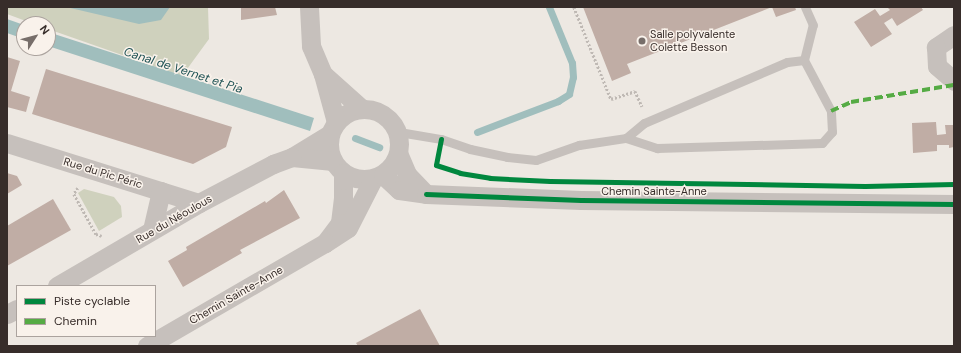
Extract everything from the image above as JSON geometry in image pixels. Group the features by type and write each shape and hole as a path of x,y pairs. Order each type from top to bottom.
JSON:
{"street":[{"path":"309,7 311,46 323,74 333,128 329,148 338,167 357,179 378,177 393,166 399,154"},
{"path":"954,35 936,46 937,66 954,80"},
{"path":"323,74 361,108 384,114 399,132 399,154 406,174 426,194"},
{"path":"333,128 347,113 361,108"},
{"name":"Rue du Néoulous","path":"59,285 199,203 273,164 292,157 333,128"},
{"name":"Rue du Pic Péric","path":"7,143 199,203"},
{"name":"Rue du Néoulous","path":"292,157 338,167"},
{"name":"Chemin Sainte-Anne","path":"325,243 340,223 343,198 338,167"},
{"name":"Chemin Sainte-Anne","path":"147,346 325,243 348,228 378,177 399,190 426,194 581,200 954,204"},
{"path":"152,230 161,191"},
{"path":"7,314 16,310"}],"lane":[{"path":"399,132 441,139 470,149 507,157 536,160 579,145 626,138 658,148 822,144 832,132 830,111 804,60 813,25 806,7"},
{"path":"626,138 650,120 787,62 804,60"}],"path":[{"path":"574,7 611,99 635,91 650,120"},
{"path":"90,170 74,194 96,234 111,239 121,250"}],"green space":[{"path":"7,7 208,7 209,39 182,76 56,32 56,16 16,16 16,17 7,14"},
{"path":"84,189 114,197 121,206 122,217 99,231 78,193"}],"water":[{"path":"66,7 170,7 161,20 139,24"},
{"path":"7,19 16,22 16,36 7,33"},
{"name":"Canal de Vernet et Pia","path":"56,35 314,118 310,131 56,49"}],"building":[{"path":"241,7 275,7 277,15 241,20"},
{"name":"Salle polyvalente Colette Besson","path":"583,7 772,7 627,64 631,73 612,81"},
{"path":"772,7 795,7 796,10 776,17"},
{"path":"921,7 923,10 897,26 892,18 884,23 892,34 871,47 854,22 875,9 880,16 890,10 888,8"},
{"path":"7,57 20,61 11,91 30,97 26,112 7,107"},
{"path":"46,69 232,127 226,147 193,164 32,114"},
{"path":"936,122 937,135 946,134 945,125 954,125 954,147 949,148 949,145 937,145 937,151 913,153 912,123"},
{"path":"7,173 17,176 22,185 7,194"},
{"path":"284,190 300,218 240,250 242,253 183,287 168,261 187,250 186,247 265,201 266,203"},
{"path":"53,199 71,230 7,266 7,226"},
{"path":"420,309 440,346 358,346 356,343"}],"waterway":[{"path":"477,132 558,101 569,94 573,77 572,63 549,7"},
{"path":"355,138 379,147"}],"marked path":[{"path":"831,111 851,102 954,85"}],"cycle path":[{"path":"441,139 436,165 460,173 490,178 550,181 865,186 954,184"},
{"path":"426,194 581,200 954,204"}],"place":[{"name":"Salle polyvalente Colette Besson","path":"642,41"}]}
